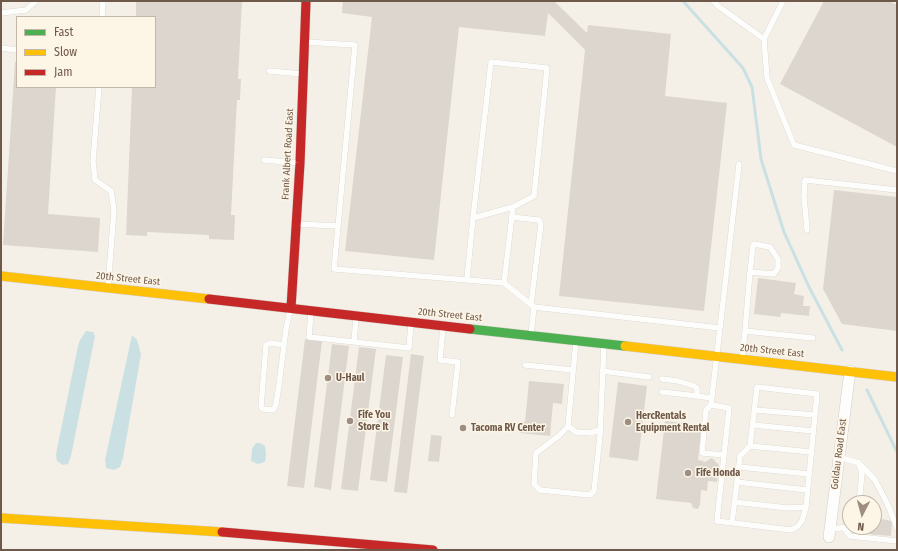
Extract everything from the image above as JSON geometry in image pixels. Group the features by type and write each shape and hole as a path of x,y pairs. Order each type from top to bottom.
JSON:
{"main road":[{"name":"Frank Albert Road East","path":"291,308 300,163 306,1"},
{"name":"20th Street East","path":"1,276 897,377"},
{"path":"1,518 263,535 433,550"}],"street":[{"name":"Goldau Road East","path":"829,533 850,371"}],"lane":[{"path":"1,13 26,10 36,1"},
{"path":"102,16 103,1"},
{"path":"714,1 718,6 764,39"},
{"path":"783,1 764,39 767,78 794,145 897,171"},
{"path":"305,42 355,45 334,269 504,283 532,305 720,328"},
{"path":"1,48 16,50"},
{"path":"467,280 473,218 490,62 547,68 534,196 513,206 473,218"},
{"path":"269,71 303,74"},
{"path":"99,88 93,161 95,180 111,191 114,210 108,288"},
{"path":"264,160 300,163"},
{"path":"724,455 702,453 706,410 711,405 712,398 739,164"},
{"path":"807,230 804,196 805,180 897,190"},
{"path":"504,283 513,206"},
{"path":"512,217 539,220 541,224 532,305 531,335"},
{"path":"296,224 338,226"},
{"path":"742,359 750,272 754,244 770,247 778,258 778,268 774,274 750,272"},
{"path":"284,345 271,343 266,345 261,406 263,409 272,410 276,404 288,317 291,308"},
{"path":"311,310 309,337 409,348 411,322"},
{"path":"354,342 356,315"},
{"path":"444,325 440,360 458,362 452,415"},
{"path":"745,331 813,338"},
{"path":"576,340 568,426 560,436 536,453 534,484 540,490 590,495 594,491 600,430 604,343"},
{"path":"525,365 573,370"},
{"path":"602,371 649,377"},
{"path":"662,379 678,381 694,386 697,388 697,396"},
{"path":"711,405 729,408 717,521 732,523 791,530 802,521 806,508 817,394 757,387 750,446 740,456 732,523"},
{"path":"662,392 712,398"},
{"path":"755,410 815,415"},
{"path":"753,425 813,431"},
{"path":"568,426 576,432 590,433 600,430"},
{"path":"750,446 811,452"},
{"path":"839,457 859,463 875,480 888,505 897,528"},
{"path":"859,463 862,474 860,495"},
{"path":"739,467 809,474"},
{"path":"737,482 807,490"},
{"path":"734,502 788,508 806,508"},
{"path":"829,533 842,529"},
{"path":"850,535 897,541"}],"shaded area":[{"path":"86,331 93,332 95,336 71,456 68,464 63,465 57,461 56,454 78,346"},
{"path":"132,335 137,340 141,354 123,458 120,467 114,470 106,468 105,460"},
{"path":"256,443 260,443 265,446 266,454 265,462 258,464 251,461 252,449"}],"building":[{"path":"136,1 242,1 238,79 241,79 240,100 237,100 231,215 235,215 234,240 209,239 209,235 147,232 147,236 126,235 132,88 156,88 156,16 136,16"},
{"path":"343,1 554,1 587,33 588,25 671,34 665,96 727,103 704,311 559,296 585,50 548,13 545,36 459,27 434,260 345,251 372,17 342,13"},
{"path":"824,1 889,1 897,5 897,147 780,84"},
{"path":"16,62 16,88 56,88 48,214 100,218 98,252 3,245"},
{"path":"834,190 897,197 897,331 842,324 823,289"},
{"path":"758,278 796,283 794,294 804,296 803,306 810,306 809,316 781,313 780,317 754,314"},
{"path":"305,339 322,341 304,488 287,486"},
{"path":"332,344 349,346 331,490 314,487"},
{"path":"359,347 376,349 358,491 341,489"},
{"path":"411,354 424,356 407,493 394,492"},
{"path":"386,355 403,357 387,482 370,480"},
{"path":"529,381 564,384 562,404 553,403 550,436 520,433 521,421 525,422"},
{"name":"HercRentals Equipment Rental","path":"618,382 647,386 638,461 609,457"},
{"name":"Fife Honda","path":"665,421 702,425 698,460 704,461 703,463 712,458 719,465 717,482 708,481 707,491 701,490 700,505 698,509 693,508 691,503 656,499"},
{"path":"431,435 442,436 439,462 428,461"},
{"path":"882,519 892,521 891,536 879,535 882,535"}],"waterway":[{"path":"683,1 743,68 752,87 761,159 784,232 809,287 842,350"},
{"path":"867,390 897,452"}],"traffic: fast":[{"path":"470,329 625,346"}],"traffic: slow":[{"path":"1,276 209,299"},
{"path":"625,346 897,377"},
{"path":"1,518 222,532"}],"traffic: jam":[{"path":"291,308 300,163 306,1"},
{"path":"209,299 470,329"},
{"path":"222,532 433,550"}],"place":[{"name":"U-Haul","path":"328,378"},
{"name":"Fife You Store It","path":"350,421"},
{"name":"HercRentals Equipment Rental","path":"628,422"},
{"name":"Tacoma RV Center","path":"463,428"},
{"name":"Fife Honda","path":"688,473"}]}
